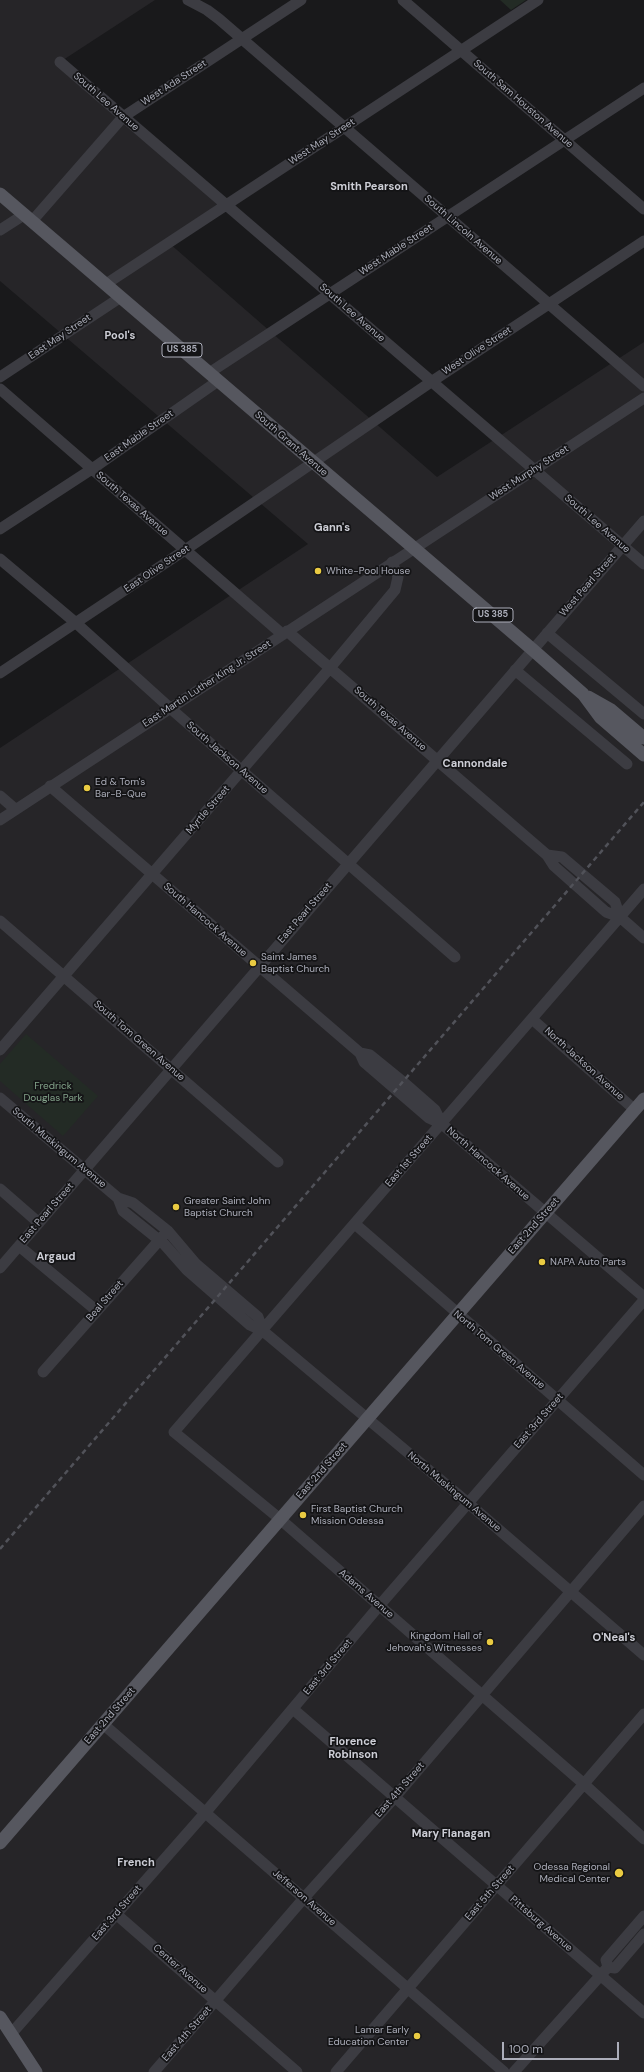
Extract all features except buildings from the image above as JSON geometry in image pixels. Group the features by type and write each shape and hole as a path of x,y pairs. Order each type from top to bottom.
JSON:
{"main road":[{"name":"South Grant Avenue","path":"0,194 29,217 583,694 611,710 644,738"},
{"name":"South Grant Avenue","path":"583,694 600,717 644,755"},
{"name":"East 2nd Street","path":"0,1843 644,1099"},
{"path":"0,2017 36,2072"}],"street":[{"name":"South Lincoln Avenue","path":"188,0 207,10 644,386"},
{"name":"West Ada Street","path":"0,230 29,217 123,117 300,0"},
{"name":"South Sam Houston Avenue","path":"403,0 644,208"},
{"name":"West May Street","path":"106,284 538,0"},
{"name":"South Lee Avenue","path":"60,62 644,564"},
{"name":"West Mable Street","path":"213,377 329,294 644,88"},
{"name":"West Olive Street","path":"312,462 644,242"},
{"name":"East May Street","path":"0,377 121,297"},
{"name":"East Mable Street","path":"0,529 92,469 213,377"},
{"name":"South Texas Avenue","path":"0,389 185,550 284,633 330,668 548,855 562,858 615,902 620,917"},
{"name":"West Murphy Street","path":"414,548 644,398"},
{"name":"East Olive Street","path":"0,673 76,624 312,462"},
{"name":"West Pearl Street","path":"533,650 644,521"},
{"name":"East Martin Luther King Jr. Street","path":"0,820 8,806 50,786 414,548"},
{"name":"South Jackson Avenue","path":"0,559 455,957"},
{"name":"Myrtle Street","path":"0,1050 242,771 395,590 398,577 392,562"},
{"path":"547,633 644,714"},
{"name":"East Pearl Street","path":"0,1268 533,650"},
{"path":"515,670 627,764"},
{"name":"South Hancock Avenue","path":"50,786 360,1053 370,1055 402,1081 435,1110 442,1124"},
{"path":"0,796 8,806"},
{"name":"East 1st Street","path":"174,1432 644,889"},
{"path":"620,917 644,938"},
{"name":"South Tom Green Avenue","path":"0,921 278,1162"},
{"name":"North Jackson Avenue","path":"532,1019 635,1110"},
{"name":"South Muskingum Avenue","path":"0,1098 118,1198 133,1203 168,1231 221,1292"},
{"name":"North Hancock Avenue","path":"442,1124 644,1298"},
{"path":"0,1189 39,1222"},
{"name":"South Muskingum Avenue","path":"118,1198 123,1211 159,1240 187,1270 221,1292"},
{"name":"North Tom Green Avenue","path":"355,1224 457,1315 644,1475"},
{"name":"Beal Street","path":"43,1372 168,1231"},
{"path":"19,1246 97,1311"},
{"name":"North Muskingum Avenue","path":"221,1292 250,1325 263,1331 366,1419 468,1503 644,1655"},
{"name":"East 3rd Street","path":"11,2034 205,1813 379,1606 644,1298"},
{"name":"Adams Avenue","path":"174,1432 280,1519 584,1784 644,1839"},
{"name":"East 4th Street","path":"154,2072 304,1898 395,1797 644,1506"},
{"name":"Pittsburg Avenue","path":"293,1709 644,2013"},
{"name":"East 5th Street","path":"336,2072 644,1714"},
{"name":"Jefferson Avenue","path":"103,1724 504,2072"},
{"name":"Center Avenue","path":"116,1914 297,2072"},
{"path":"608,1966 606,1960 644,1916"},
{"path":"608,1966 615,1968 644,1934"},
{"path":"514,2072 608,1966"}],"shaded area":[{"path":"0,0 155,0 60,62 226,205 169,243 437,477 644,342 644,2072 0,2072 0,748 308,544 0,281"}],"green space":[{"path":"500,0 526,0 511,10"},
{"name":"Fredrick Douglas Park","path":"26,1034 98,1096 63,1136 0,1081 0,1064"}],"railway":[{"path":"0,1549 644,802"}],"place":[{"name":"White-Pool House","path":"318,571"},
{"name":"Ed & Tom's Bar-B-Que","path":"87,788"},
{"name":"Saint James Baptist Church","path":"253,963"},
{"name":"Greater Saint John Baptist Church","path":"176,1207"},
{"name":"NAPA Auto Parts","path":"542,1262"},
{"name":"First Baptist Church Mission Odessa","path":"303,1515"},
{"name":"Kingdom Hall of Jehovah's Witnesses","path":"490,1642"},
{"name":"Odessa Regional Medical Center","path":"619,1873"},
{"name":"Lamar Early Education Center","path":"417,2036"}],"district":[{"name":"Smith Pearson","path":"369,187"},
{"name":"Pool's","path":"120,336"},
{"name":"Gann's","path":"332,528"},
{"name":"Cannondale","path":"475,764"},
{"name":"Argaud","path":"56,1257"},
{"name":"O'Neal's","path":"614,1638"},
{"name":"Florence Robinson","path":"353,1748"},
{"name":"Mary Flanagan","path":"451,1834"},
{"name":"French","path":"136,1863"}]}
